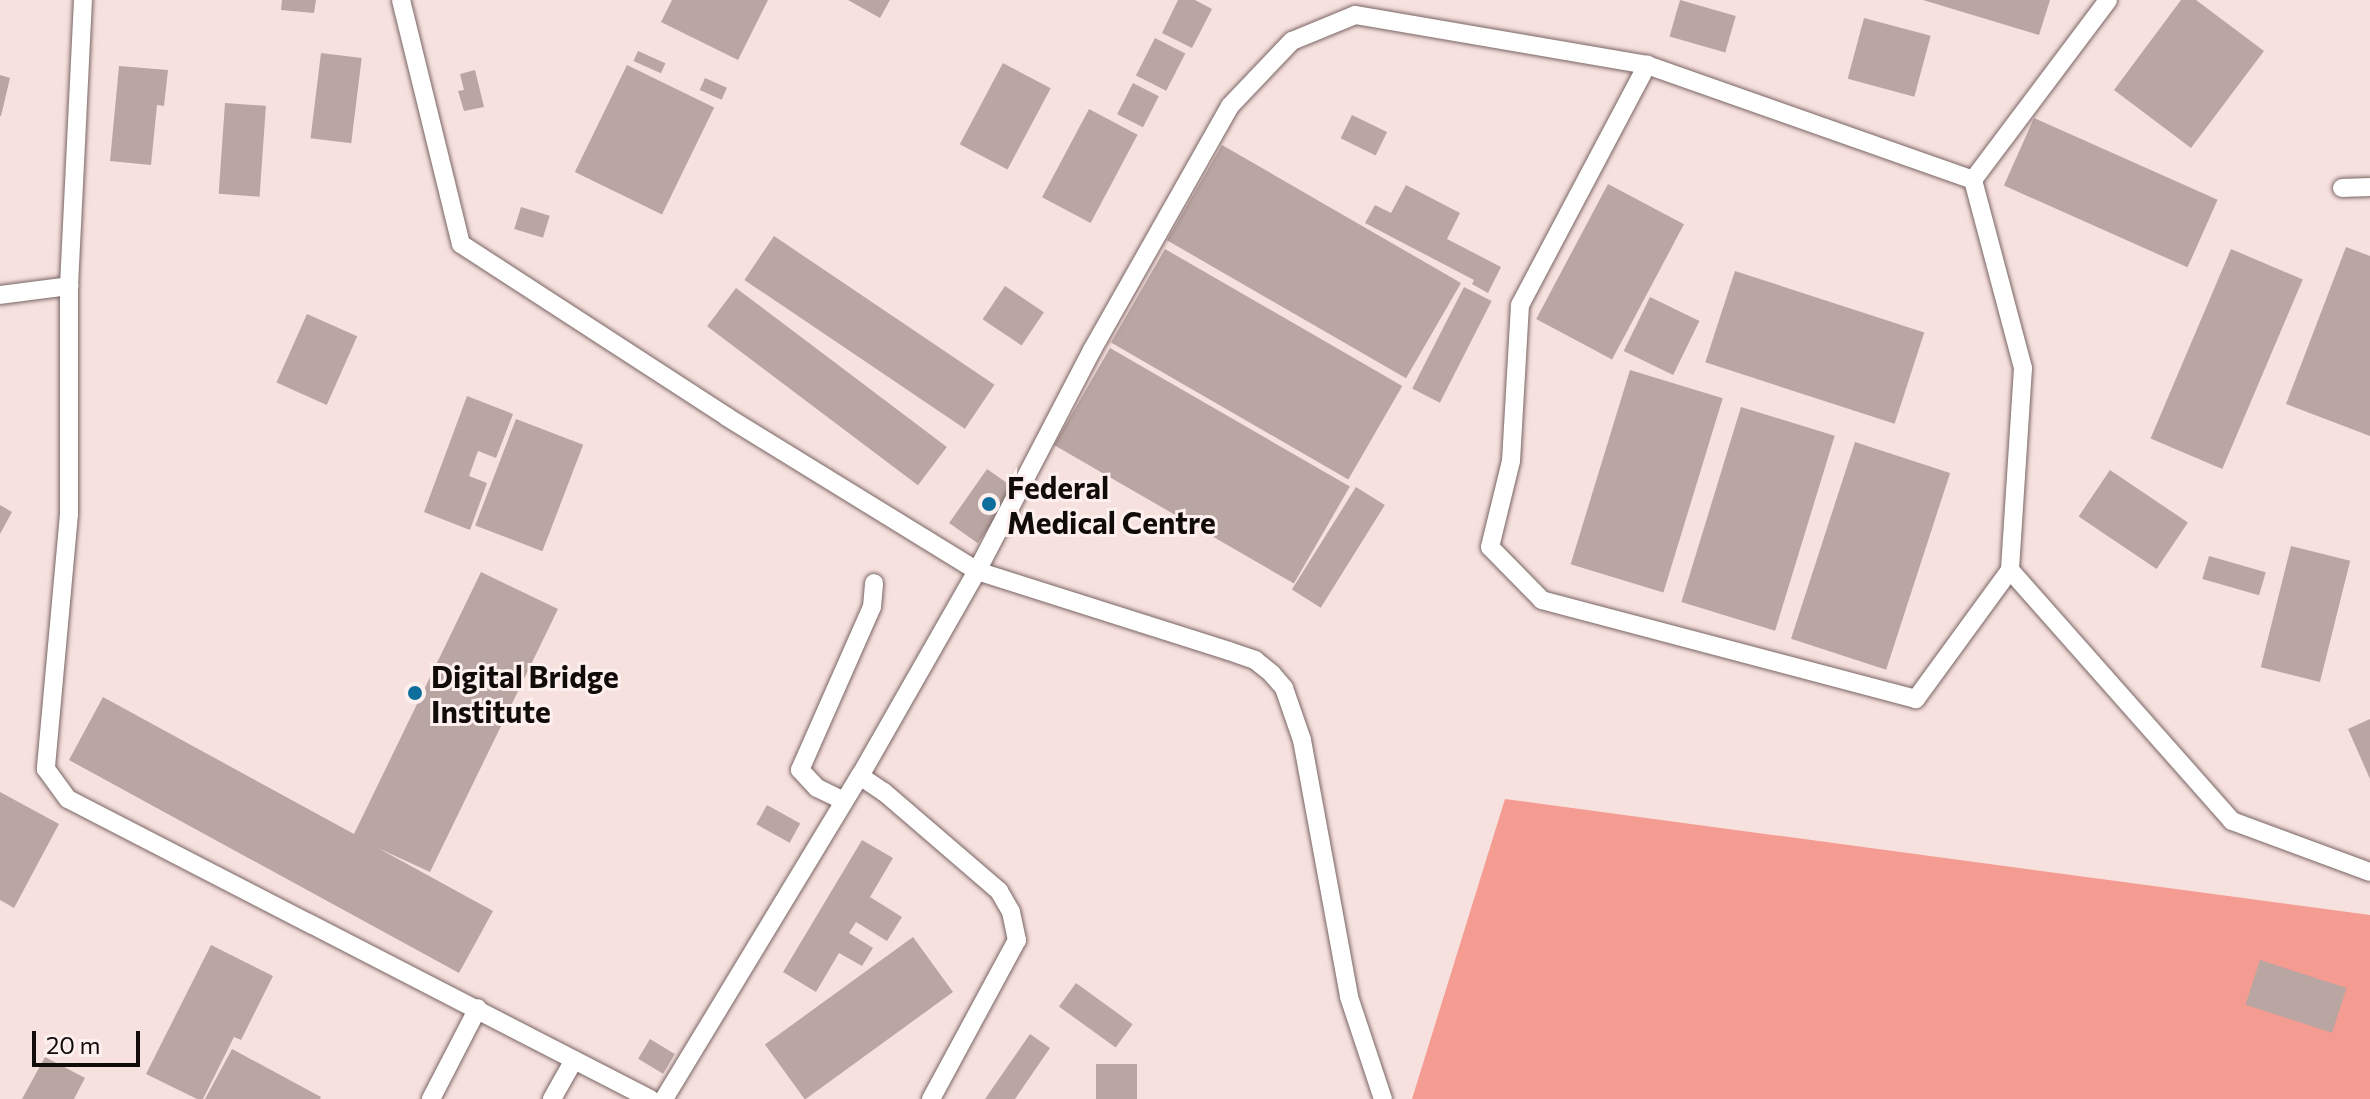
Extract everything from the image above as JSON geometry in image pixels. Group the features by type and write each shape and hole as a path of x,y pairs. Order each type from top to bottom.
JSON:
{"lane":[{"path":"83,0 69,286 69,514 46,769 68,799 650,1099"},
{"path":"401,0 461,244 727,417 977,571 1255,660 1284,688 1302,740 1317,808 1349,997 1383,1099"},
{"path":"1973,180 2108,0"},
{"path":"664,1099 860,776 977,571 1092,350 1230,106 1292,41 1358,8 1647,65 1973,180"},
{"path":"1647,65 1520,305 1511,461 1490,547 1542,600 1916,699 2010,570 2023,368 1973,180"},
{"path":"2342,188 2370,187"},
{"path":"0,295 69,286"},
{"path":"2010,570 2232,821 2370,872"},
{"path":"844,801 817,788 800,770 872,607 874,583"},
{"path":"860,776 884,792 999,891 1011,912 1017,940 931,1099"},
{"path":"431,1099 478,1008"},
{"path":"552,1099 574,1060"}],"shaded area":[{"path":"1505,799 2370,915 2370,1099 1412,1099"}],"building":[{"path":"282,0 316,0 314,13 281,10"},
{"path":"672,0 768,0 738,60 661,22"},
{"path":"848,0 890,0 880,18"},
{"path":"1178,0 1195,0 1212,9 1192,48 1162,33"},
{"path":"1680,0 1736,16 1725,53 1670,37"},
{"path":"1923,0 2050,0 2039,35"},
{"path":"2181,0 2196,0 2264,51 2191,148 2114,90"},
{"path":"1864,18 1931,36 1914,97 1848,79"},
{"path":"1155,38 1185,53 1166,91 1136,75"},
{"path":"638,51 665,63 661,73 634,61"},
{"path":"321,53 362,58 351,143 311,138"},
{"path":"1003,63 1051,88 1007,170 960,144"},
{"path":"627,65 714,108 662,214 575,172"},
{"path":"119,66 168,70 164,106 157,105 151,165 110,161"},
{"path":"475,70 484,107 464,111 458,91 464,90 460,74"},
{"path":"0,75 10,78 1,116 0,116"},
{"path":"705,78 727,88 722,100 700,90"},
{"path":"1133,83 1159,96 1143,127 1117,114"},
{"path":"225,103 266,106 260,197 219,194"},
{"path":"1089,109 1138,135 1091,223 1042,197"},
{"path":"1352,115 1387,132 1376,155 1341,138"},
{"path":"2034,118 2218,200 2188,267 2004,186"},
{"path":"1222,145 1461,283 1406,378 1167,240"},
{"path":"1608,184 1684,224 1612,359 1536,319"},
{"path":"1406,185 1460,213 1447,239 1501,267 1488,293 1472,284 1474,280 1365,223 1375,205 1391,213"},
{"path":"521,207 550,216 543,238 514,229"},
{"path":"774,236 995,385 965,429 744,280"},
{"path":"2346,247 2370,256 2370,436 2286,404"},
{"path":"1165,249 1402,386 1348,480 1111,343"},
{"path":"2231,249 2303,279 2222,469 2151,439"},
{"path":"1735,271 1924,332 1895,424 1705,362"},
{"path":"1005,286 1044,312 1022,345 983,319"},
{"path":"1464,287 1492,301 1440,403 1412,389"},
{"path":"736,288 947,447 918,485 707,326"},
{"path":"1650,297 1699,321 1673,375 1624,351"},
{"path":"307,314 357,336 327,405 276,383"},
{"path":"1110,348 1350,486 1294,583 1054,445"},
{"path":"1630,370 1723,398 1663,592 1571,564"},
{"path":"467,396 513,414 496,458 478,451 469,476 487,483 470,530 424,512"},
{"path":"1741,407 1835,436 1775,631 1681,602"},
{"path":"516,419 583,445 542,551 475,525"},
{"path":"1855,442 1950,473 1886,670 1791,639"},
{"path":"987,469 1016,489 978,543 949,523"},
{"path":"2110,470 2188,523 2157,569 2079,516"},
{"path":"1356,487 1385,505 1321,608 1292,590"},
{"path":"0,505 12,512 0,534"},
{"path":"2291,546 2350,561 2320,682 2261,667"},
{"path":"2209,556 2266,572 2259,595 2202,579"},
{"path":"481,572 558,609 430,872 378,848 493,911 459,973 69,760 103,697 354,834"},
{"path":"2370,719 2370,779 2348,729"},
{"path":"0,792 59,824 14,908 0,900"},
{"path":"767,805 800,823 790,843 756,824"},
{"path":"862,840 893,858 870,897 902,917 887,941 856,922 849,933 873,948 862,966 839,953 816,992 783,972"},
{"path":"913,937 953,992 806,1099 765,1045"},
{"path":"211,945 273,976 241,1040 234,1037 203,1099 197,1099 146,1074"},
{"path":"2260,960 2347,988 2332,1033 2245,1005"},
{"path":"1076,983 1133,1024 1116,1048 1059,1006"},
{"path":"1030,1034 1050,1048 1015,1099 985,1099"},
{"path":"650,1039 675,1054 663,1074 638,1059"},
{"path":"232,1049 321,1097 320,1099 205,1099"},
{"path":"45,1057 85,1078 74,1099 22,1099"},
{"path":"1096,1064 1137,1064 1137,1099 1096,1099"}],"place":[{"name":"Federal Medical Centre","path":"989,504"},
{"name":"Digital Bridge Institute","path":"415,693"}]}
